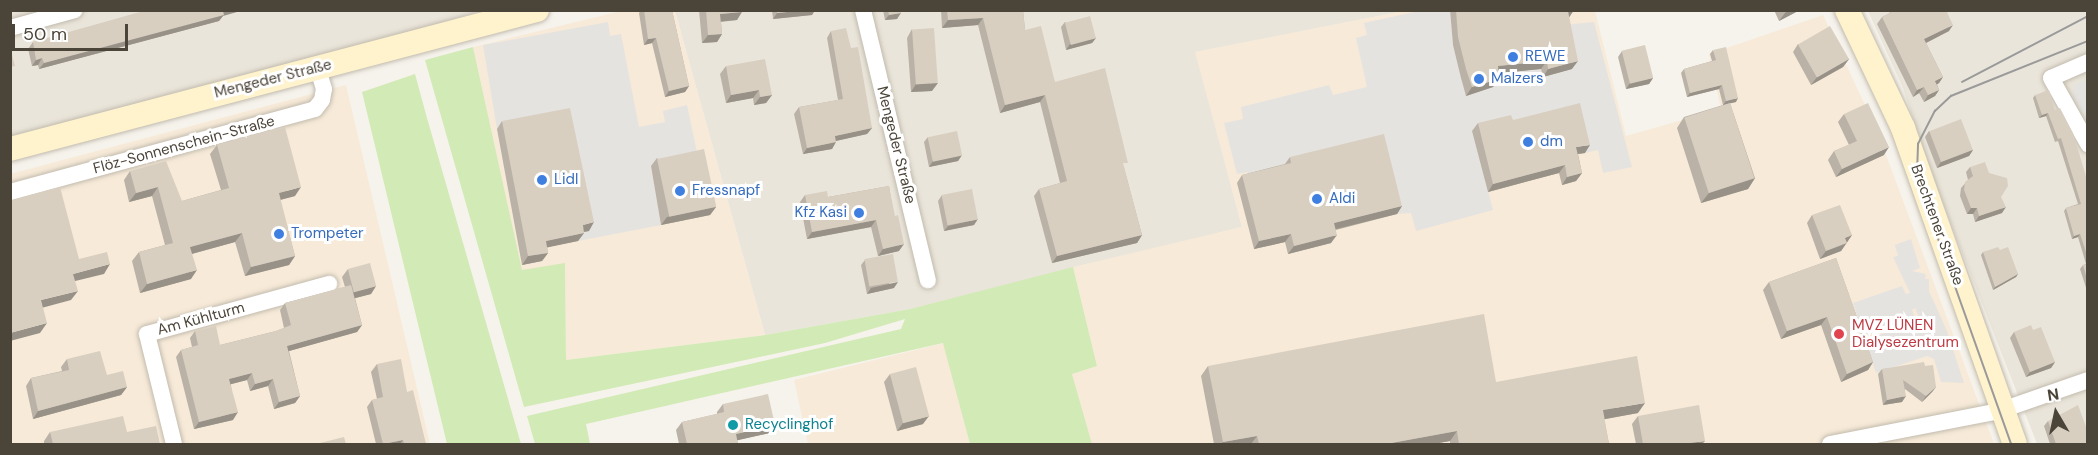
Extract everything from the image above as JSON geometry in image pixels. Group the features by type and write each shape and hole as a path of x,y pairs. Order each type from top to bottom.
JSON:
{"main road":[{"name":"Brechtener Straße","path":"1847,10 1903,128 2015,444"},
{"name":"Mengeder Straße","path":"10,149 318,69 521,12"}],"street":[{"path":"10,28 75,10"},
{"name":"Mengeder Straße","path":"863,10 928,280"},
{"path":"2086,140 2051,78 2088,62"},
{"name":"Flöz-Sonnenschein-Straße","path":"10,192 315,109 322,100 324,89 318,69"},
{"name":"Am Kühlturm","path":"174,444 147,334 329,285"},
{"path":"1830,444 2003,409 2088,380"}],"shaded area":[{"path":"11,11 480,11 189,99 11,144"},
{"path":"621,11 675,11 765,335 566,360 565,264 522,271 473,47"},
{"path":"675,11 1404,11 1196,52 1242,227 910,309 765,335"},
{"path":"1404,11 1595,11 1626,136 1721,109 1709,54 1823,15 1877,131 1994,444 1092,444 1072,374 1097,366 1073,267 1242,227 1195,52"},
{"path":"1419,11 1450,11 1453,45 1492,74 1541,69 1543,77 1563,25 1594,22 1632,167 1603,173 1598,150 1585,153 1473,131 1493,210 1416,231 1411,213 1397,214 1378,142 1250,180 1248,172 1237,174 1224,123 1243,119 1241,107 1329,85 1333,95 1367,87 1356,38 1367,35 1364,23"},
{"path":"1868,11 2087,11 2087,444 2037,444 1926,160 1903,88"},
{"path":"608,22 610,36 621,34 639,127 665,122 663,111 687,105 698,157 651,166 661,225 578,241 577,233 588,230 497,129 483,45"},
{"path":"2087,79 2087,121 2073,96 2074,85"},
{"path":"346,85 430,444 11,444 10,174"},
{"path":"1911,239 1920,268 1912,271 1926,274 1925,279 1929,279 1929,291 1947,331 1964,383 1941,382 1934,359 1927,356 1876,373 1865,340 1915,322 1920,331 1924,329 1915,308 1912,310 1915,318 1864,336 1853,303 1902,286 1906,294 1910,293 1893,257 1898,256 1895,245"},
{"path":"944,343 970,444 808,444 794,380"}],"green space":[{"path":"473,47 522,270 565,263 566,360 765,335 910,309 1073,267 1097,366 1072,374 1092,444 970,444 943,343 586,424 590,444 535,444 527,416 901,329 905,319 825,343 524,407 425,60"},
{"path":"415,74 521,444 447,444 362,92"}],"building":[{"path":"147,10 225,10 224,15 44,63 42,58 36,60 33,42"},
{"path":"644,10 672,10 689,86 669,91 656,38 648,39"},
{"path":"706,10 742,10 742,12 720,14 722,34 708,35"},
{"path":"777,10 807,10 777,13"},
{"path":"888,10 901,10 901,13 889,15"},
{"path":"947,10 1023,10 1025,30 1041,26 1055,82 1105,68 1128,163 1123,163 1142,235 1057,256 1039,189 1067,181 1045,95 1005,105 983,18 948,20"},
{"name":"REWE","path":"1456,10 1574,10 1568,11 1578,61 1548,69 1547,61 1498,66 1499,79 1472,87 1458,37"},
{"path":"1895,10 1946,10 1953,25 1924,39 1943,77 1935,81 1939,90 1928,95 1924,87 1917,90 1882,17"},
{"path":"1090,16 1096,38 1071,45 1065,23"},
{"path":"1830,26 1849,59 1817,77 1798,44"},
{"path":"846,28 851,48 858,47 872,128 835,136 836,142 807,148 799,107 843,99 831,31"},
{"path":"934,28 938,83 916,84 912,30"},
{"path":"1645,45 1653,78 1630,84 1622,51"},
{"path":"10,47 15,66 10,67"},
{"path":"1726,47 1738,98 1726,101 1722,85 1690,93 1684,69 1716,60 1713,50"},
{"path":"765,59 772,95 760,97 759,90 731,95 726,66"},
{"path":"2049,90 2055,110 2060,108 2073,133 2088,183 2088,258 2080,234 2074,236 2066,208 2081,204 2061,138 2058,139 2048,113 2042,115 2035,95"},
{"name":"dm","path":"1580,103 1590,145 1576,147 1582,173 1567,177 1565,165 1493,184 1478,123 1511,115 1513,120"},
{"path":"1730,103 1754,178 1709,193 1684,118"},
{"path":"1868,103 1889,147 1842,169 1834,151 1857,141 1844,114"},
{"name":"Lidl","path":"570,108 594,222 583,225 584,233 546,241 548,253 528,256 502,121"},
{"path":"1961,119 1973,150 1941,162 1929,131"},
{"path":"285,127 301,187 279,193 295,256 251,267 242,233 190,247 197,270 147,284 139,252 173,243 158,187 136,193 130,171 166,161 182,201 229,188 217,145"},
{"path":"957,131 962,155 933,162 928,137"},
{"name":"Aldi","path":"1384,134 1402,206 1334,223 1337,235 1294,246 1291,234 1259,241 1242,175 1291,163 1290,157"},
{"name":"Fressnapf","path":"704,149 716,207 669,217 657,159"},
{"path":"1985,162 1989,173 2007,178 2008,186 2001,197 2006,207 1979,216 1977,208 1971,208 1964,190 1965,182 1973,176 1970,167"},
{"path":"889,186 904,244 883,249 876,220 812,232 805,195 827,191 828,197"},
{"path":"60,187 79,259 107,252 110,264 73,274 78,291 41,300 47,323 10,333 10,201"},
{"path":"972,189 978,219 947,225 942,195"},
{"path":"1840,205 1852,235 1845,238 1847,243 1826,251 1812,215"},
{"path":"1998,247 2000,250 2008,247 2018,274 1995,287 1983,252"},
{"path":"893,254 898,282 869,287 864,259"},
{"path":"1836,258 1873,362 1847,374 1827,317 1787,331 1769,282"},
{"path":"370,263 376,286 354,292 348,269"},
{"path":"2088,264 2088,282 2083,265"},
{"path":"351,285 362,325 287,346 300,396 279,402 273,379 255,384 252,373 229,379 238,412 199,422 181,350 198,345 195,331 216,326 220,345 276,331 291,325 285,303"},
{"path":"1484,314 1496,382 1637,356 1645,403 1603,410 1609,444 1459,444 1457,431 1386,444 1259,444 1257,436 1223,442 1208,366"},
{"path":"2031,325 2033,330 2041,327 2055,362 2030,372 2014,332"},
{"path":"100,351 107,375 123,371 127,387 38,411 31,378 69,370 67,359"},
{"path":"401,359 407,392 413,390 426,444 404,444 403,440 383,444 372,400 383,397 377,364"},
{"path":"1924,362 1925,366 1933,365 1936,387 1926,396 1903,380 1906,396 1887,400 1882,369"},
{"path":"916,367 929,416 903,423 890,374"},
{"name":"Recyclinghof","path":"768,394 775,425 736,434 738,444 687,444 682,422 724,412 723,404"},
{"path":"1699,405 1705,441 1682,444 1643,444 1638,416"},
{"path":"2078,405 2088,432 2088,444 2056,444 2048,421"},
{"path":"123,416 127,432 156,426 160,444 53,444 50,432"},
{"path":"344,437 346,444 316,444"}],"tram line":[{"path":"1962,82 2088,16"},
{"path":"2011,444 1925,203 1917,174 1918,144 1935,111 1951,96 2088,41"}],"place":[{"name":"REWE","path":"1513,57"},
{"name":"Malzers","path":"1479,79"},
{"name":"dm","path":"1528,142"},
{"name":"Lidl","path":"542,180"},
{"name":"Fressnapf","path":"680,191"},
{"name":"Aldi","path":"1317,199"},
{"name":"Kfz Kasi","path":"859,213"},
{"name":"Trompeter","path":"279,234"},
{"name":"MVZ LÜNEN Dialysezentrum","path":"1839,334"},
{"name":"Recyclinghof","path":"733,425"}]}
